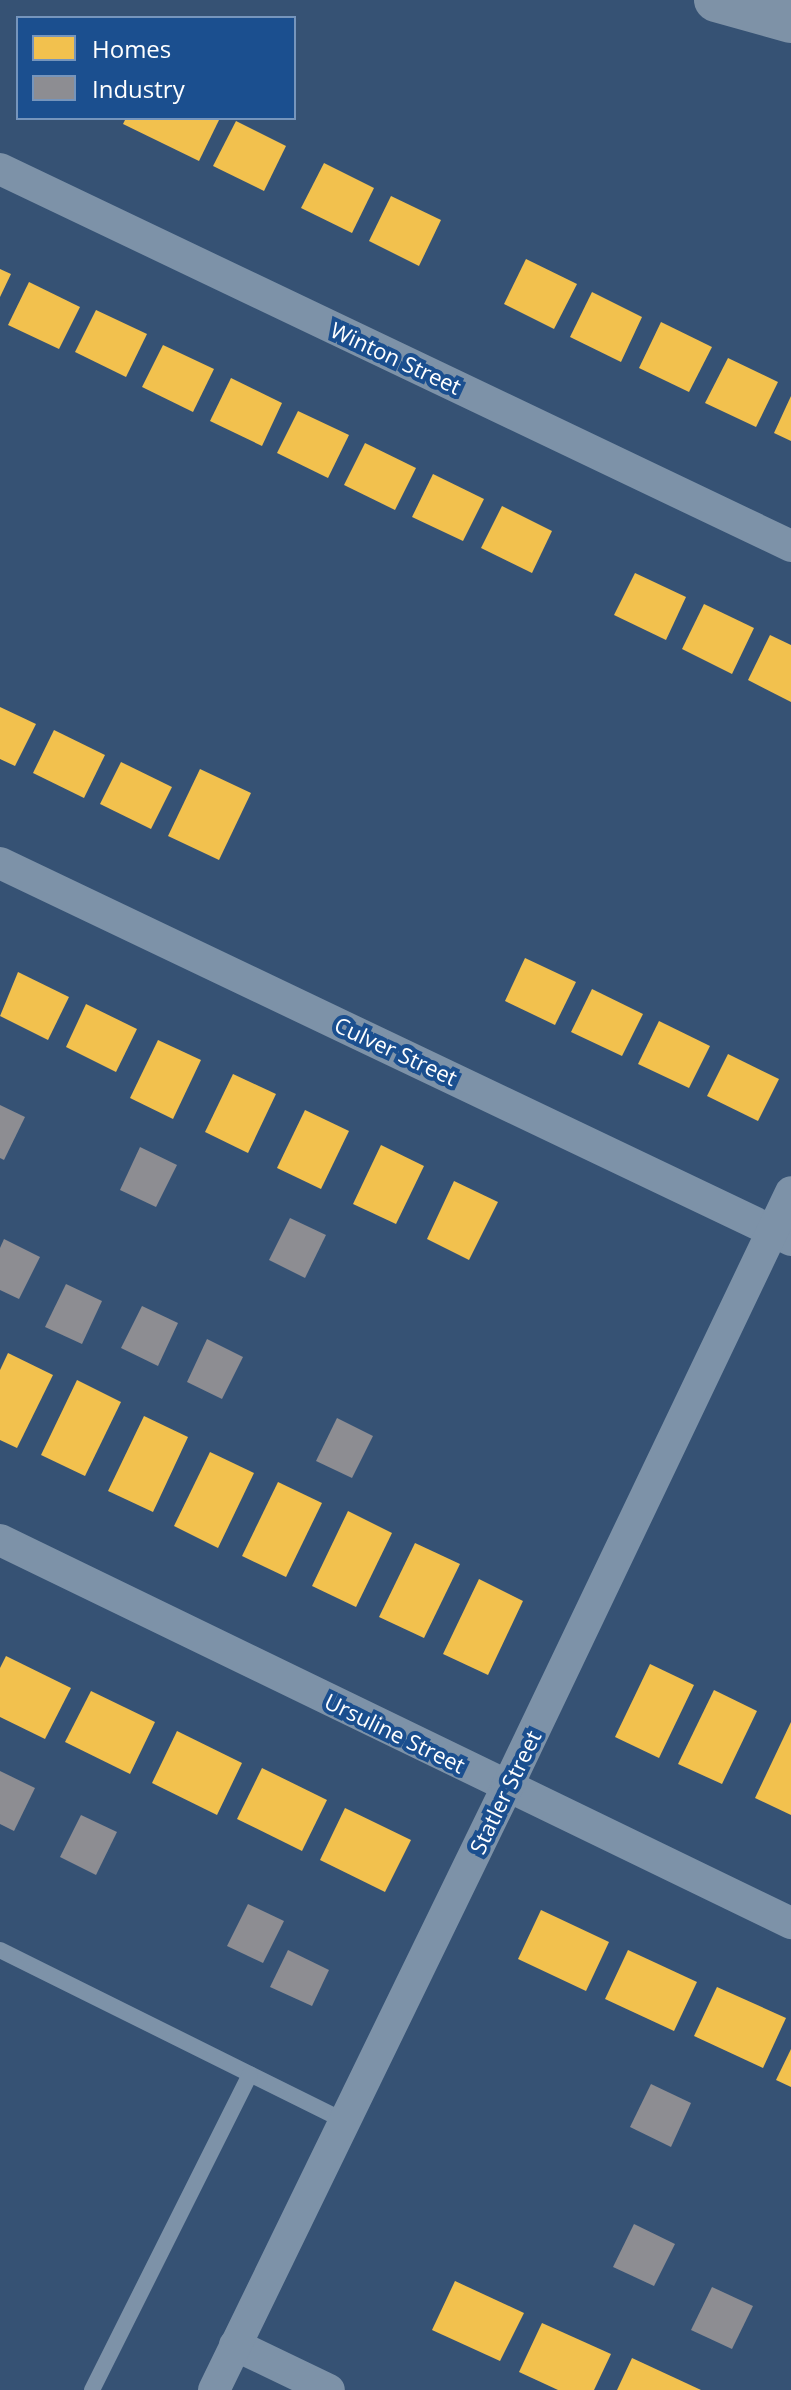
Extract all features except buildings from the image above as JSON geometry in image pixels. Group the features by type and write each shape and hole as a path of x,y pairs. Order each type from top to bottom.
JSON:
{"highway":[{"path":"716,0 791,21"}],"street":[{"name":"Winton Street","path":"0,169 791,546"},
{"name":"Culver Street","path":"0,863 782,1235"},
{"name":"Statler Street","path":"214,2390 507,1787 782,1235 791,1192"},
{"name":"Ursuline Street","path":"0,1540 791,1923"},
{"path":"235,2345 329,2390"}],"lane":[{"path":"0,1950 345,2121"},
{"path":"92,2390 250,2074"}]}
